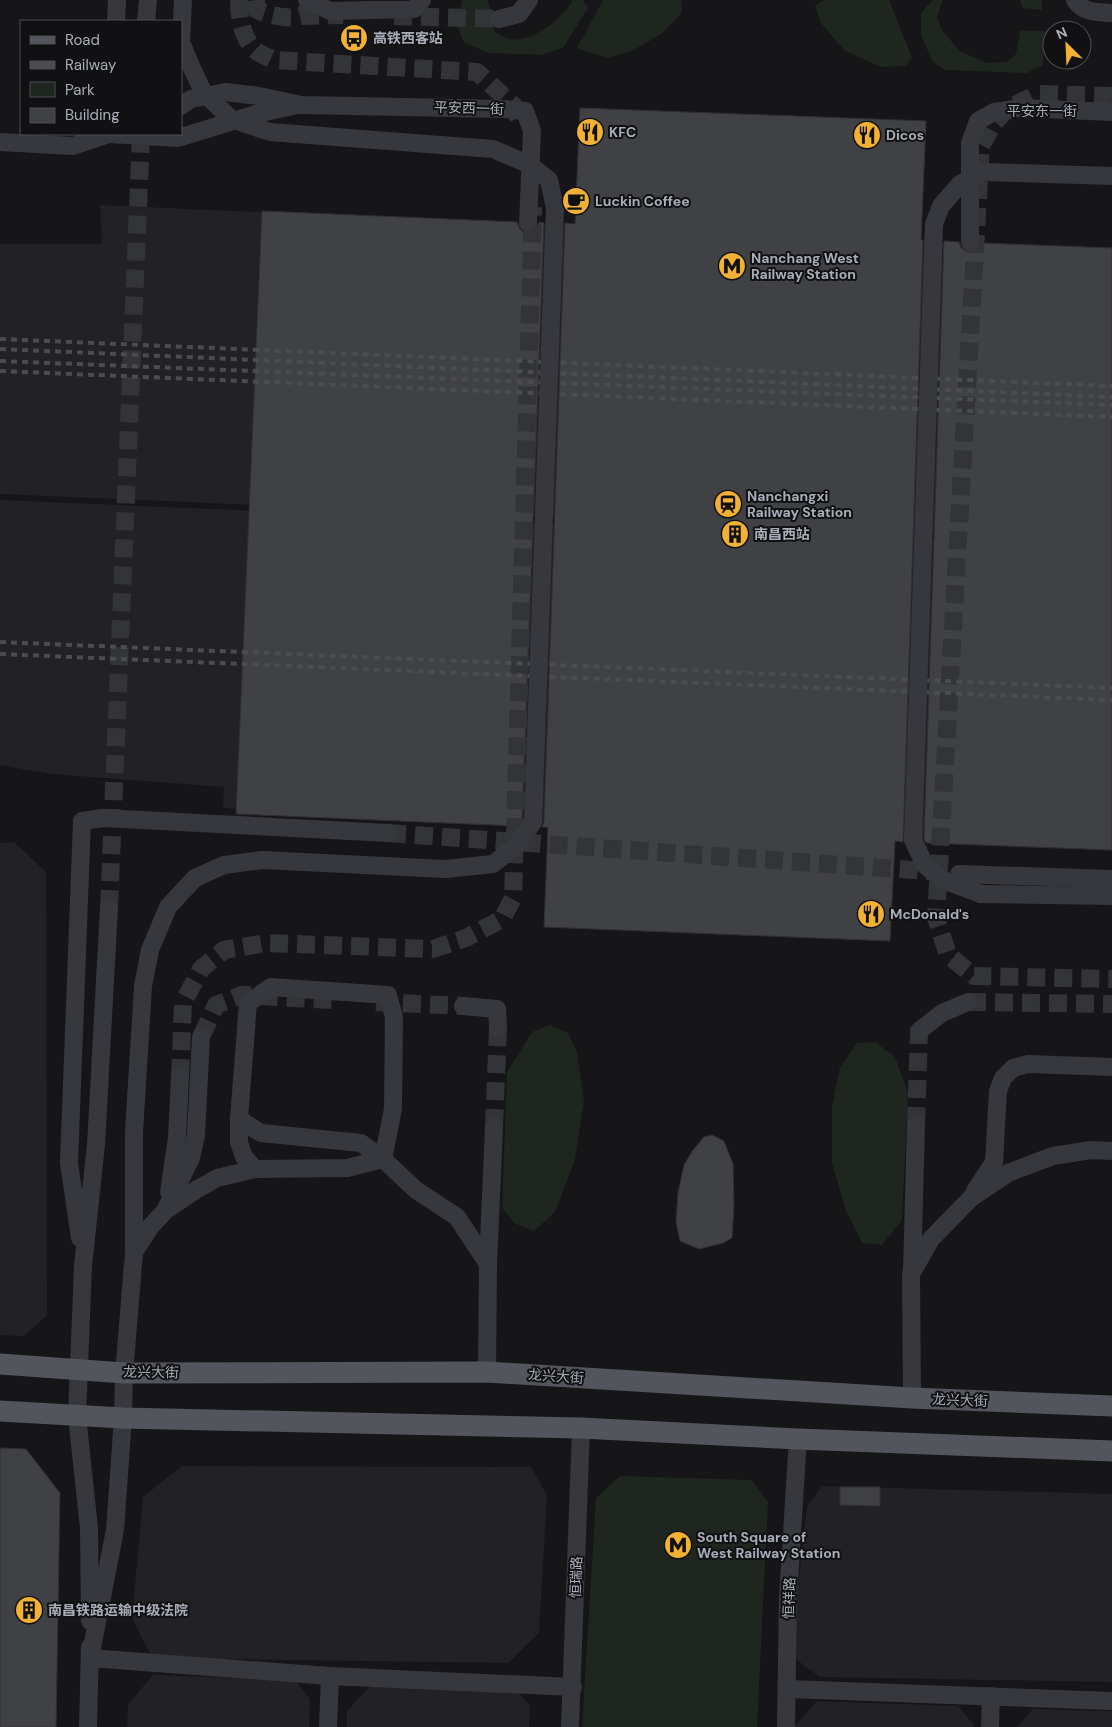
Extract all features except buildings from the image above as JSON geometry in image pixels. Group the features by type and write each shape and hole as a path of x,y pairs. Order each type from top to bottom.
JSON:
{"main road":[{"name":"龙兴大街","path":"0,1364 78,1368 124,1373 487,1372 912,1398 1112,1406"},
{"path":"0,1411 123,1418 581,1428 798,1439 1112,1451"}],"street":[{"path":"116,20 117,0"},
{"path":"146,20 148,0"},
{"path":"182,21 183,0"},
{"path":"307,0 330,10 414,9 422,0"},
{"path":"499,19 519,14 529,0"},
{"path":"1075,0 1079,6 1094,12 1112,12"},
{"path":"90,1658 115,1530 123,1418 124,1373 134,1252 134,1132 143,986 150,950 168,907 195,878 224,865 262,860 446,869 492,864 517,845 533,822 556,208 548,180 530,165 493,149 270,132 231,119 203,92 182,44"},
{"path":"182,105 191,99 225,92 259,96 301,105"},
{"path":"127,135 178,138 256,114 301,105"},
{"name":"平安西一街","path":"301,105 505,108 525,111 532,130 528,223"},
{"name":"平安东一街","path":"970,242 970,143 978,121 994,112 1021,108 1112,112"},
{"path":"0,142 73,146 107,135"},
{"path":"1112,176 984,172 960,184 941,206 934,224 913,840 925,866 943,880 981,894 1112,896"},
{"path":"84,1266 69,1163 82,822 103,818 388,833"},
{"path":"959,874 1112,879"},
{"path":"88,1727 90,1658 89,1528 77,1416 78,1368 84,1266 96,1146 109,908"},
{"path":"255,1169 244,1157 239,1142 248,1003 271,987 388,995 394,1017 393,1109 384,1159"},
{"path":"919,1031 942,1013 968,1002"},
{"path":"463,1006 497,1009 498,1028"},
{"path":"166,1210 191,1158 196,1135 200,1038"},
{"path":"971,1198 994,1162 998,1091 1003,1078 1013,1068 1028,1064 1112,1067"},
{"path":"166,1210 177,1138 180,1077"},
{"path":"239,1119 261,1133 361,1143 384,1159 416,1190 457,1217 488,1264"},
{"path":"912,1398 912,1274 916,1125"},
{"path":"487,1372 488,1264 494,1127"},
{"path":"912,1274 931,1238 971,1198 1008,1173 1053,1156 1091,1150 1112,1151"},
{"path":"134,1252 151,1226 166,1210 217,1178 255,1169 347,1168 384,1159"},
{"name":"恒瑞路","path":"570,1727 573,1687 581,1428"},
{"name":"恒祥路","path":"786,1727 788,1597 798,1439"},
{"path":"90,1658 330,1676 573,1687"},
{"path":"328,1727 330,1676"},
{"path":"788,1689 1112,1700"},
{"path":"990,1727 991,1696"}],"shaded area":[{"path":"100,205 1112,250 1112,542 0,494 0,244 102,244"},
{"path":"0,500 1112,547 1112,848 223,808 224,787 51,774 0,765"},
{"path":"14,842 46,872 47,1315 24,1336 0,1335 0,843"},
{"path":"182,1466 531,1467 547,1495 539,1633 508,1663 152,1658 132,1618 143,1497"},
{"path":"822,1486 1112,1494 1112,1682 820,1677 790,1655 807,1507"},
{"path":"153,1675 295,1680 310,1699 309,1727 127,1727 128,1704"},
{"path":"373,1683 514,1687 530,1706 529,1727 347,1727 347,1711"},
{"path":"817,1701 958,1706 974,1725 973,1727 794,1727"},
{"path":"1033,1709 1112,1711 1112,1727 1017,1727"}],"green space":[{"path":"462,0 488,0 495,32 509,39 527,37 545,29 567,9 572,2 571,0 583,0 588,8 563,48 541,55 488,53 464,42 457,26"},
{"path":"603,0 681,0 682,12 661,34 632,51 607,58 577,48"},
{"path":"824,0 889,0 912,58 906,66 881,67 845,51 821,23 815,6"},
{"path":"933,0 943,0 937,16 942,31 960,51 986,63 1006,62 1016,54 1020,31 1042,31 1042,66 1027,73 945,70 933,62 921,36 921,13"},
{"path":"1020,0 1042,0 1042,10 1023,8"},
{"path":"550,1025 568,1033 577,1052 584,1100 575,1160 555,1212 534,1231 514,1223 502,1208 507,1072 532,1032"},
{"path":"875,1042 895,1057 908,1093 902,1220 882,1245 862,1243 846,1211 832,1163 832,1107 840,1067 857,1043"},
{"path":"620,1476 752,1480 768,1502 757,1727 582,1727 596,1498"}],"tunnel":[{"path":"239,0 244,34 251,46 262,55 274,60 477,72 513,105 519,120"},
{"path":"256,0 257,10 279,16 301,16 310,8"},
{"path":"301,16 343,15"},
{"path":"394,16 499,19"},
{"path":"1112,96 1038,94 1008,108 994,123 981,146 936,918 948,955 974,976 1112,979"},
{"path":"109,908 141,135"},
{"path":"180,1077 183,1003 201,969 224,950 266,943 433,949 466,938 502,919 513,898 533,207"},
{"path":"388,833 941,872"},
{"path":"201,1037 216,1005 242,995 333,1000"},
{"path":"376,1002 463,1006"},
{"path":"968,1002 1112,1004"},
{"path":"494,1127 498,1028"},
{"path":"916,1125 919,1031"}],"railway":[{"path":"0,339 1112,386"},
{"path":"0,349 1112,397"},
{"path":"0,361 1112,405"},
{"path":"0,371 1112,417"},
{"path":"0,642 1112,688"},
{"path":"0,654 1112,700"}],"place":[{"name":"高铁西客站","path":"354,38"},
{"name":"KFC","path":"590,132"},
{"name":"Dicos","path":"867,135"},
{"name":"Luckin Coffee","path":"576,201"},
{"name":"Nanchang West Railway Station","path":"732,266"},
{"name":"Nanchangxi Railway Station","path":"728,504"},
{"name":"南昌西站","path":"735,534"},
{"name":"McDonald's","path":"871,914"},
{"name":"South Square of West Railway Station","path":"678,1545"},
{"name":"南昌铁路运输中级法院","path":"29,1610"}]}
